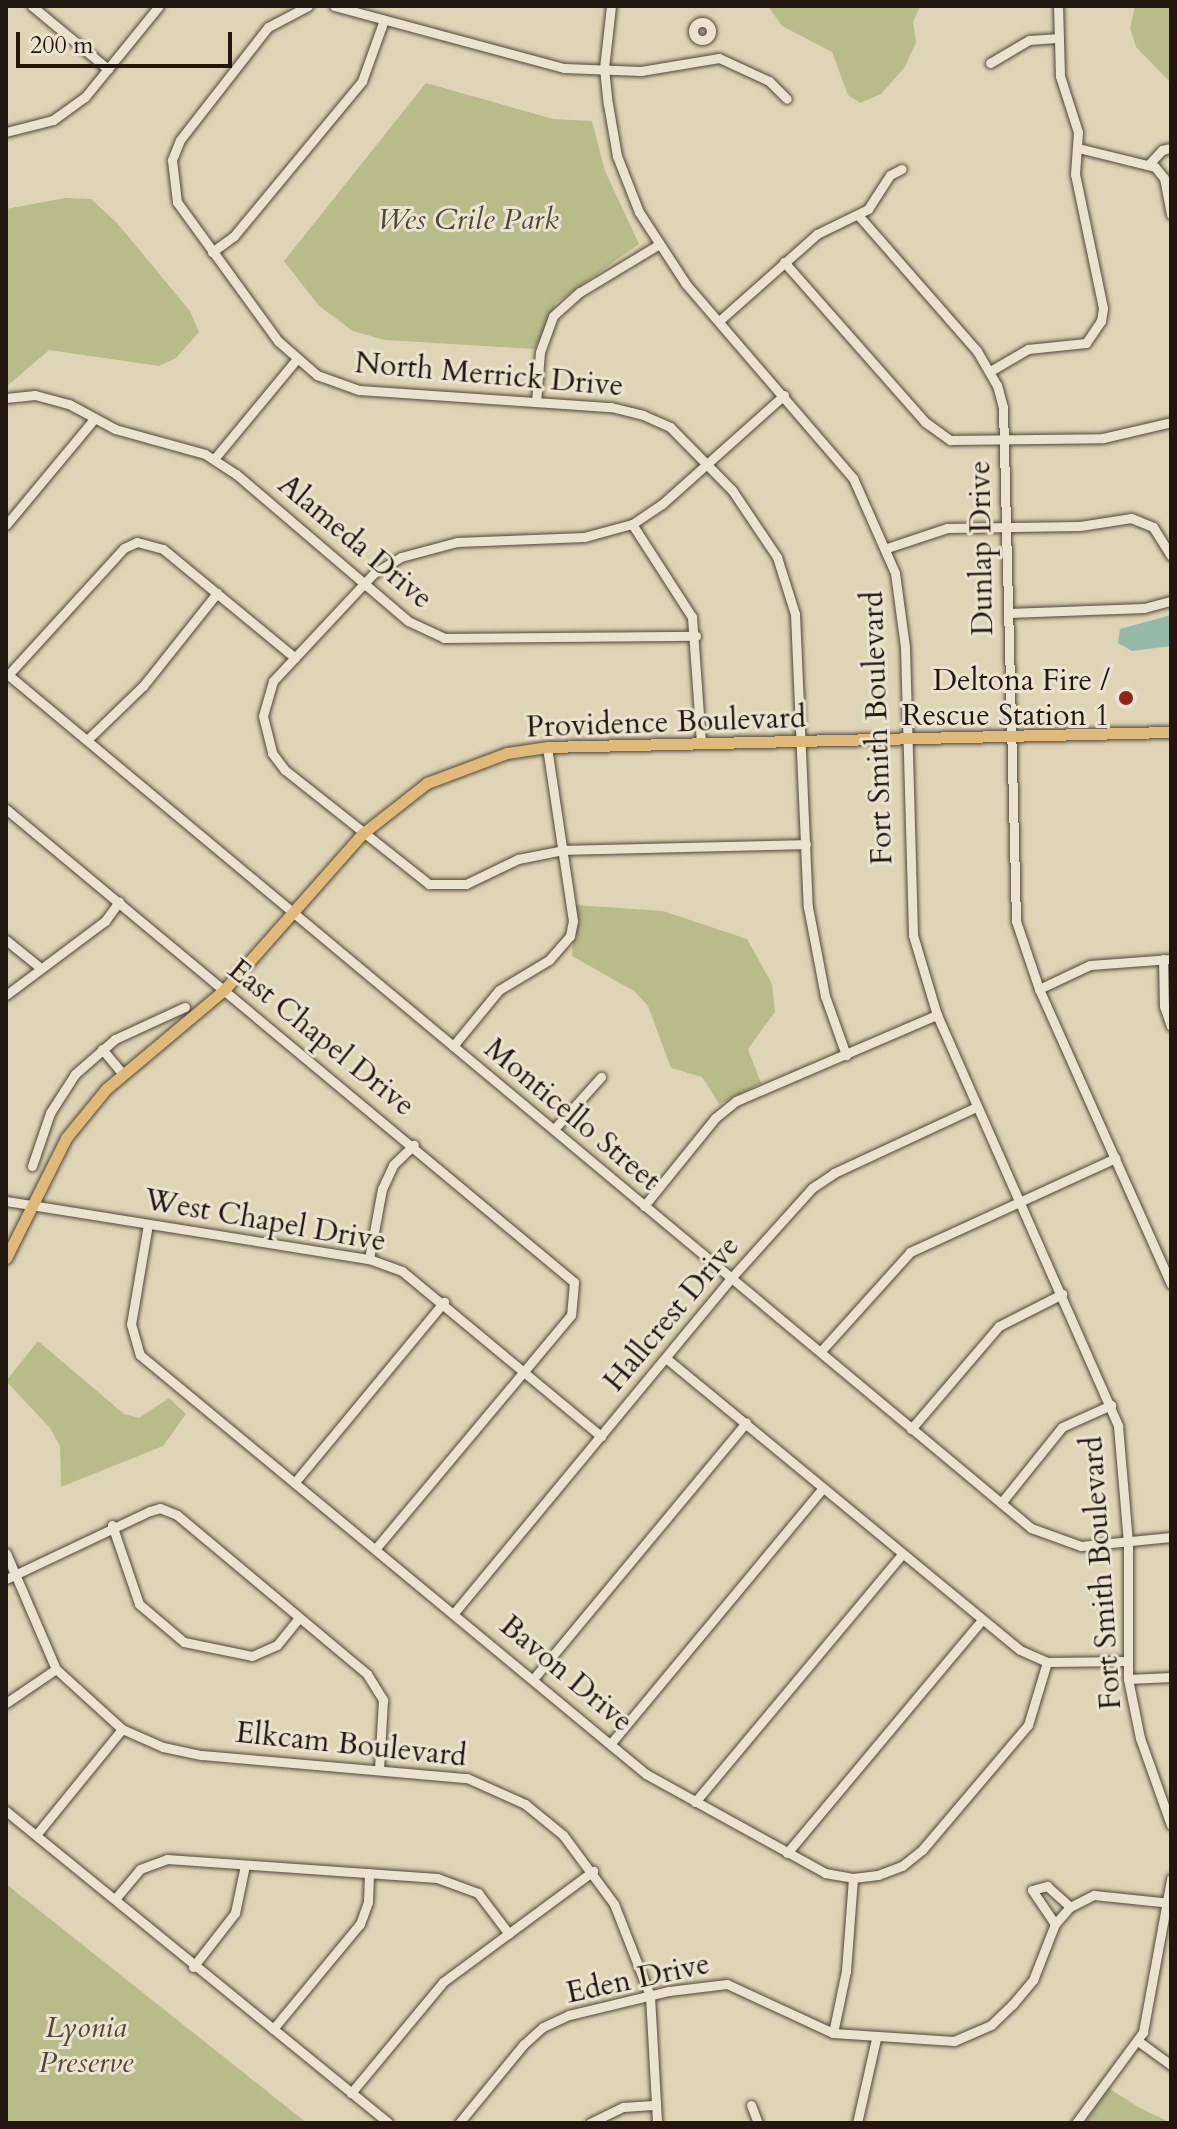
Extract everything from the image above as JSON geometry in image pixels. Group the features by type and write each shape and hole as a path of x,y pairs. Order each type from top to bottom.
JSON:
{"main road":[{"name":"Providence Boulevard","path":"6,1258 66,1138 123,1074 225,989 291,910 362,834 427,783 507,753 547,747 1171,732"}],"street":[{"path":"32,6 108,69"},
{"path":"6,132 53,120 85,97 159,6"},
{"name":"North Merrick Drive","path":"308,6 268,27 180,140 172,186 187,220 296,360 317,375 359,390 536,402 643,415 670,427 707,463 757,524 788,581 795,614 814,954 846,1055"},
{"path":"334,6 564,68 641,71 706,59 745,68 769,81 787,99"},
{"name":"Fort Smith Boulevard","path":"611,6 604,68 617,156 639,212 658,245 719,321 853,478 887,548 905,647 911,924 937,1015 1111,1405 1123,1457 1128,1543 1128,1679 1140,1738 1171,1825"},
{"path":"992,370 1028,349 1071,348 1096,335 1103,308 1075,174 1078,148 1056,38 1058,6"},
{"path":"212,252 234,236 362,81 384,20"},
{"path":"990,63 1029,40 1056,38"},
{"path":"704,40 706,59"},
{"path":"1078,148 1149,164 1168,175 1171,214"},
{"path":"1149,164 1162,150 1171,148"},
{"path":"719,321 817,234 858,215 902,169"},
{"name":"Dunlap Drive","path":"858,215 992,370 1003,407 1016,921 1039,989 1171,1284"},
{"path":"536,402 543,337 553,316 580,292 658,245"},
{"path":"784,262 938,434 964,442 1004,443 1103,438 1171,422"},
{"path":"214,459 296,360"},
{"name":"Alameda Drive","path":"6,398 35,395 69,404 94,419 214,459 424,631 463,642 696,636"},
{"path":"784,395 632,524 584,537 428,547 363,583 267,694 263,716 272,753 412,875 448,887 466,884 518,859 564,850 806,844"},
{"path":"6,525 94,419"},
{"path":"887,548 947,528 1131,518 1153,527 1171,556"},
{"path":"632,524 682,595 696,636 701,743"},
{"path":"7,674 124,548 137,542 163,549 295,658"},
{"path":"87,740 143,686 217,593"},
{"path":"1008,613 1144,608 1171,601"},
{"name":"Monticello Street","path":"7,674 1044,1537 1064,1544 1128,1543 1171,1537"},
{"path":"453,1046 499,990 564,946 573,921 547,747"},
{"name":"East Chapel Drive","path":"6,809 566,1270 576,1292 569,1318 526,1370"},
{"path":"6,995 38,966 94,930 119,902"},
{"path":"6,940 38,966"},
{"path":"1039,989 1090,965 1167,959 1164,1006 1171,1026"},
{"path":"32,1166 62,1093 102,1049 132,1029 185,1007"},
{"path":"644,1206 715,1118 736,1101 937,1015"},
{"path":"102,1049 123,1074"},
{"path":"555,1128 601,1077"},
{"name":"Hallcrest Drive","path":"454,1613 732,1277 812,1188 834,1173 976,1107"},
{"path":"369,1259 382,1189 393,1165 414,1145"},
{"path":"821,1351 910,1252 1115,1158"},
{"name":"West Chapel Drive","path":"6,1201 369,1259 402,1271 444,1302 601,1436"},
{"name":"Bavon Drive","path":"148,1224 131,1324 140,1355 612,1742 646,1774 825,1873 853,1878 902,1866 922,1850 1028,1725 1047,1662"},
{"path":"911,1429 999,1326 1062,1294"},
{"path":"295,1482 444,1302"},
{"path":"667,1359 1020,1650 1047,1662 1127,1661"},
{"path":"376,1548 526,1370"},
{"path":"1001,1503 1062,1427 1111,1405"},
{"path":"534,1678 746,1423"},
{"path":"612,1742 823,1488"},
{"path":"6,1579 112,1525 160,1508 177,1515 367,1674 380,1691 379,1769"},
{"path":"112,1525 139,1604 184,1642 252,1656 277,1645 298,1619"},
{"name":"Elkcam Boulevard","path":"6,1553 56,1669 122,1729 163,1747 202,1755 467,1778 496,1788 563,1835 593,1871 614,1904 650,1996 653,2105 657,2123"},
{"path":"695,1802 902,1554"},
{"path":"787,1853 982,1620"},
{"path":"6,1703 56,1669"},
{"path":"1128,1679 1171,1677"},
{"path":"36,1835 122,1729"},
{"path":"6,1811 193,1967 388,2123"},
{"path":"115,1899 140,1869 159,1860 369,1873 460,1884 495,1910 509,1934"},
{"path":"193,1967 235,1913 245,1865"},
{"path":"351,2093 443,1982 593,1871"},
{"path":"273,2029 360,1924 368,1902 369,1873"},
{"path":"833,2033 846,1971 853,1878"},
{"path":"1076,2123 1138,2041 1169,1902 1171,1879"},
{"path":"1055,1924 1032,1890 1047,1886 1070,1907 1094,1895 1169,1902"},
{"name":"Eden Drive","path":"459,2123 543,2027 569,2015 650,1996 727,1984 833,2033 876,2039 954,2041 991,2025 1033,1980 1055,1924 1070,1907"},
{"path":"857,2123 876,2039"},
{"path":"1138,2041 1171,2065"},
{"path":"590,2123 623,2107 653,2105"},
{"path":"751,2105 758,2123"}],"green space":[{"path":"768,6 920,6 913,22 916,42 905,67 881,94 860,103 848,95 832,52 782,26"},
{"path":"1135,6 1171,6 1171,83 1136,47 1130,28"},
{"name":"Wes Crile Park","path":"426,83 553,119 592,121 605,171 639,244 556,303 535,349 385,340 353,331 319,306 284,261"},
{"path":"65,198 91,199 117,223 190,311 199,332 176,358 159,366 49,350 6,387 6,209"},
{"path":"575,905 663,911 747,939 772,984 775,1012 748,1049 761,1083 719,1104 702,1077 671,1068 648,1006 634,991 572,956"},
{"path":"38,1341 124,1414 139,1418 169,1398 186,1414 163,1446 61,1487 60,1446 50,1428 6,1381"},
{"name":"Lyonia Preserve","path":"6,1884 307,2123 6,2123"},
{"path":"1108,2088 1140,2108 1171,2123 1085,2123"}],"shaded area":[{"path":"1171,615 1171,646 1132,651 1118,643 1120,629"}],"place":[{"name":"Deltona Fire / Rescue Station 1","path":"1126,698"}]}
